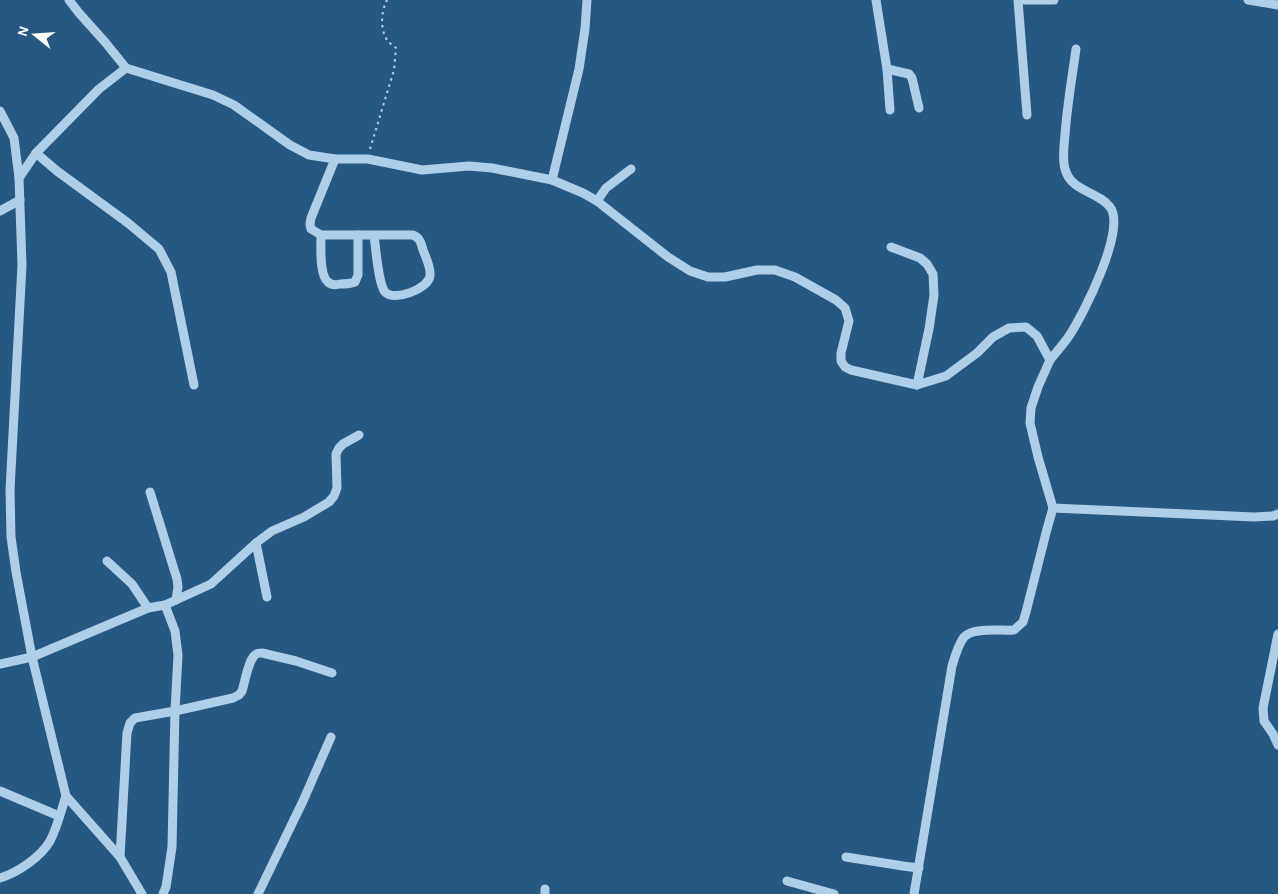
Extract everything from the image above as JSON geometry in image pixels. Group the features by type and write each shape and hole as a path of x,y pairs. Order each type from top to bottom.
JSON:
{"street":[{"path":"69,0 126,68 220,98 234,105 290,145 309,154 335,159 368,159 422,170 469,166 492,168 552,180 597,201 668,257 690,271 708,277 725,277 757,270 775,270 796,277 836,300 845,308 849,321 841,353 841,361 844,367 851,370 917,385 946,376 977,353 993,337 1009,328 1026,327 1037,336 1050,360"},
{"path":"552,180 579,69 585,29 586,0"},
{"path":"876,0 887,69 890,110"},
{"path":"1018,0 1026,115"},
{"path":"1024,0 1054,0"},
{"path":"1248,0 1278,5"},
{"path":"914,894 952,666 958,647 965,635 977,630 1014,630 1023,622 1053,508 1030,423 1031,408 1050,360 1068,338 1089,299 1100,275 1113,236 1115,221 1112,209 1105,201 1079,187 1069,179 1065,170 1064,153 1068,104 1076,49"},
{"path":"19,178 36,154 99,90 126,68"},
{"path":"887,69 909,74 912,78 919,108"},
{"path":"0,111 14,138 20,200 22,265 10,490 11,537 16,572 32,657 66,796 120,857 142,894"},
{"path":"36,154 128,223 159,249 171,272 194,385"},
{"path":"335,159 310,224 311,229 321,235 413,235 420,241 429,266 430,276 428,282 416,291 396,296 389,295 383,288 374,236"},
{"path":"597,201 606,188 631,169"},
{"path":"0,211 20,200"},
{"path":"321,235 322,269 329,283 335,285 355,282 358,275 358,235"},
{"path":"891,247 920,258 927,264 933,274 934,296 917,385"},
{"path":"0,664 32,657 148,608 165,605 211,584 256,543 272,532 304,517 329,502 337,488 336,454 343,444 359,435"},
{"path":"150,492 177,579 176,600"},
{"path":"1053,508 1254,517 1278,514"},
{"path":"256,543 267,597"},
{"path":"107,561 132,584 148,608"},
{"path":"163,894 166,887 172,846 178,655 175,631 165,605"},
{"path":"1278,634 1263,708 1264,721 1278,745"},
{"path":"120,857 127,733 130,723 135,718 175,711 239,695 242,691 250,662 257,653 296,661 332,672"},
{"path":"258,894 303,801 331,737"},
{"path":"0,791 60,816"},
{"path":"0,878 32,862 50,842 66,796"},
{"path":"846,857 919,868"},
{"path":"787,881 834,894"}],"path":[{"path":"368,159 394,70 396,48 388,40 382,23 387,0"}]}
